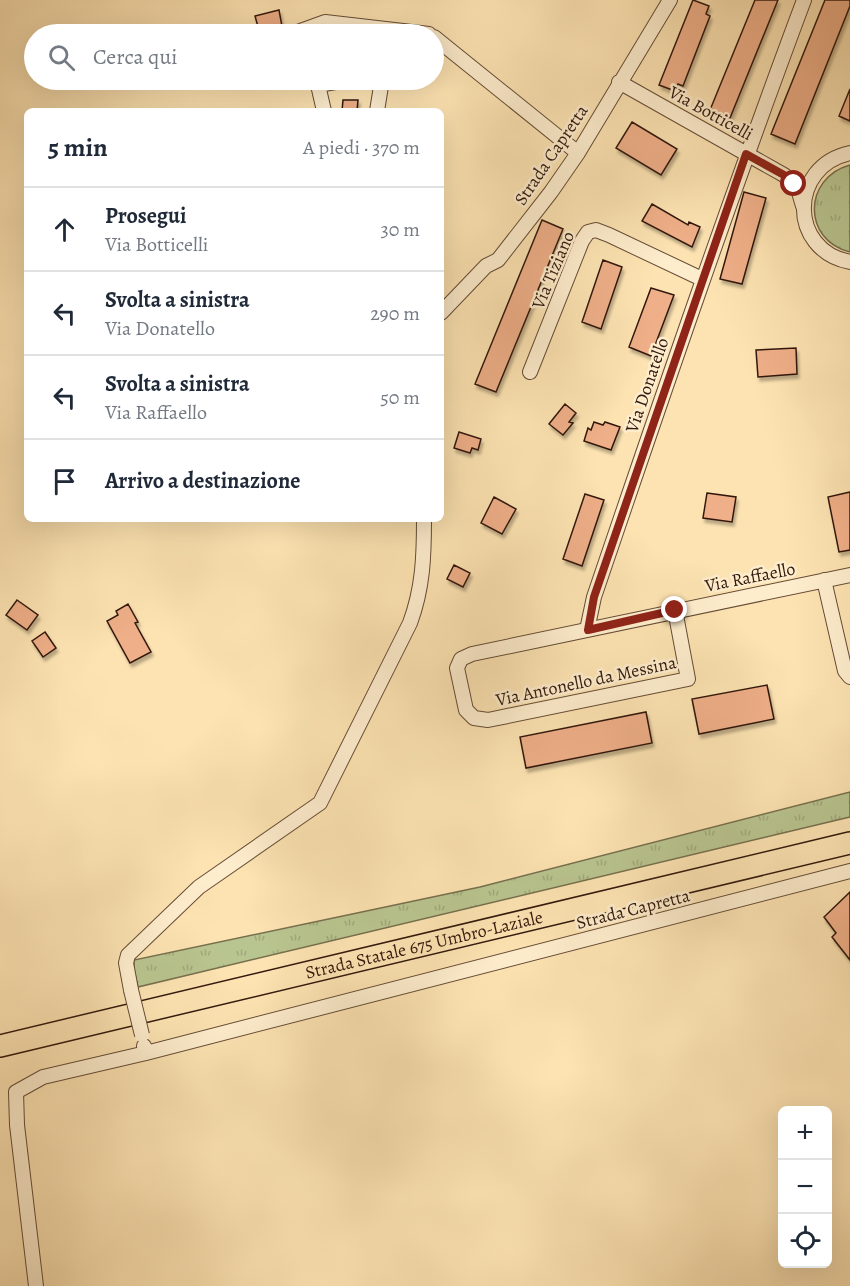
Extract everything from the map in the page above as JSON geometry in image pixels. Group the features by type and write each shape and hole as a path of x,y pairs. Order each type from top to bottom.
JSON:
{"highway":[{"name":"Strada Statale 675 Umbro-Laziale","path":"0,1031 850,829"},
{"name":"Strada Statale 675 Umbro-Laziale","path":"0,1046 850,843"}],"street":[{"name":"Strada Capretta","path":"444,310 486,266 498,260 551,192 578,153 670,0"},
{"name":"Via Donatello","path":"588,630 594,597 702,279 804,0"},
{"path":"320,24 325,22 338,24"},
{"path":"444,47 578,153"},
{"name":"Via Botticelli","path":"619,82 784,175 798,189 806,225 815,242 829,254 850,262"},
{"path":"319,90 323,108"},
{"path":"377,108 380,90"},
{"path":"803,206 807,188 817,171 833,159 850,153"},
{"path":"784,175 817,171"},
{"name":"Via Tiziano","path":"530,372 582,241 588,232 596,230 609,235 702,279"},
{"path":"146,1053 126,963 128,955 199,887 320,803 414,612 424,565 423,522"},
{"name":"Via Raffaello","path":"588,630 850,575"},
{"path":"824,580 845,671 850,677"},
{"name":"Via Antonello da Messina","path":"588,630 472,654 461,659 457,668 466,710 474,718 488,720 688,679 675,610"},
{"name":"Strada Capretta","path":"36,1286 17,1125 16,1092 43,1077 146,1053 850,872"}],"green space":[{"path":"850,165 850,252 834,245 823,235 814,209 823,182 835,172"},
{"path":"850,792 850,817 138,987 134,960 480,887"}],"building":[{"path":"693,0 709,6 706,14 710,16 683,86 678,84 675,91 659,85"},
{"path":"755,0 778,0 730,118 710,110"},
{"path":"825,0 850,0 850,6 795,144 771,134"},
{"path":"279,10 282,24 257,24 255,16"},
{"path":"850,89 850,121 839,116"},
{"path":"343,100 358,100 357,108 342,108"},
{"path":"632,122 677,149 661,175 616,148"},
{"path":"744,192 766,198 742,284 720,279"},
{"path":"652,204 688,225 689,222 700,227 692,247 642,221"},
{"path":"542,220 563,229 496,392 475,384"},
{"path":"603,260 622,267 601,329 582,322"},
{"path":"651,288 674,295 651,356 629,347"},
{"path":"796,348 797,374 758,377 756,350"},
{"path":"565,404 576,413 569,422 573,423 563,435 549,424"},
{"path":"594,422 603,425 605,422 620,427 611,450 584,441 588,428 591,430"},
{"path":"459,432 481,439 478,450 472,448 470,453 454,448"},
{"path":"850,492 850,550 839,552 828,497"},
{"path":"707,493 736,497 732,522 703,518"},
{"path":"585,494 604,500 582,566 563,559"},
{"path":"494,497 516,509 502,534 481,523"},
{"path":"454,565 470,573 463,587 447,579"},
{"path":"17,600 38,615 27,630 6,615"},
{"path":"128,604 138,622 135,623 151,652 130,663 107,621 118,615 116,611"},
{"path":"45,632 56,648 43,657 32,641"},
{"path":"767,685 774,719 699,734 692,699"},
{"path":"646,712 652,743 526,768 520,737"},
{"path":"850,892 850,960 832,937 836,933 824,917"}],"route":[{"path":"675,610 588,630 594,597 746,154 784,175 794,184"}]}
